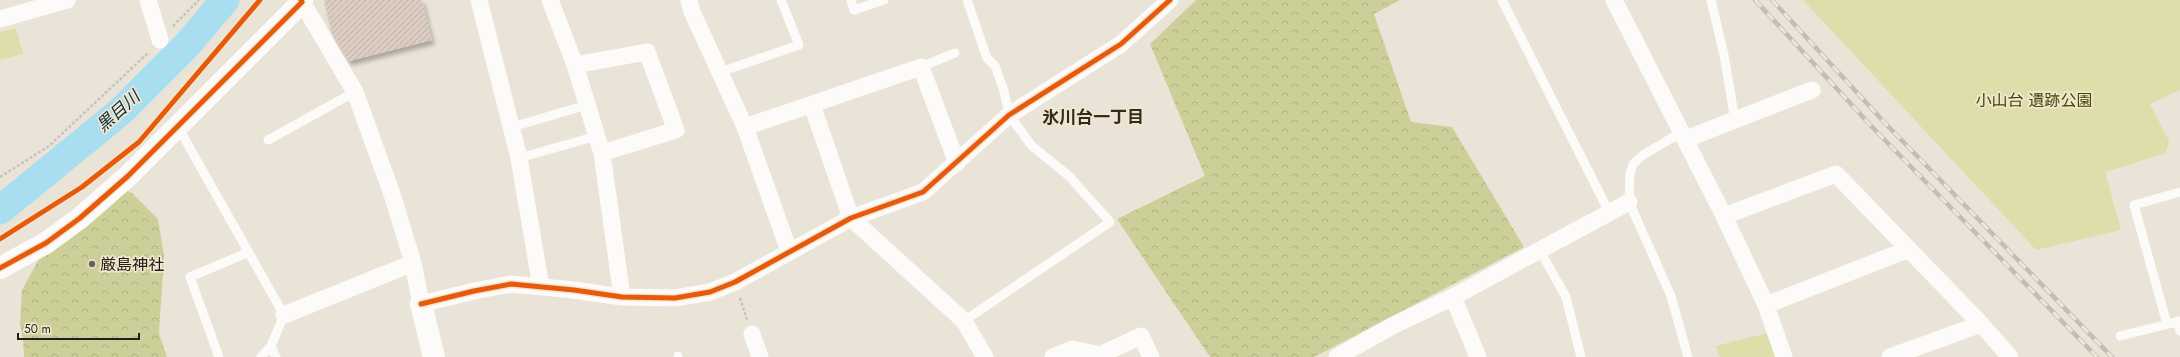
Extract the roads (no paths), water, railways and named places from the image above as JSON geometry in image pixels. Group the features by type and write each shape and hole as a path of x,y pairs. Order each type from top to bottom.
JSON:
{"street":[{"path":"0,19 67,0"},
{"path":"148,0 160,40"},
{"path":"479,0 519,158 542,287"},
{"path":"550,0 575,65 602,154 622,297"},
{"path":"689,0 692,12 745,127 789,251"},
{"path":"421,304 511,284 622,297 675,298 710,292 735,282 851,218 923,192 1009,115 1121,44 1170,0"},
{"path":"1614,0 1724,216 1766,305 1784,357"},
{"path":"0,268 46,243 80,218 128,176 178,128 302,1 355,92 378,151 413,263 434,357"},
{"path":"575,65 647,52 676,130 602,154"},
{"path":"745,127 921,67 957,163"},
{"path":"1684,136 1735,120 1812,90"},
{"path":"812,105 851,218 964,321 985,357"},
{"path":"1724,216 1836,174 1981,324 2010,357"},
{"path":"1337,357 1394,325 1454,297 1629,202"},
{"path":"1766,305 1909,249"},
{"path":"284,315 413,263"},
{"path":"1454,297 1478,357"},
{"path":"1890,357 1981,324"},
{"path":"752,334 760,357"},
{"path":"1053,357 1072,349 1100,355 1141,336 1150,357"}],"lane":[{"path":"720,72 798,45 781,0"},
{"path":"851,0 854,10 884,0"},
{"path":"964,321 1110,222 1069,176 1032,146 1009,115 995,66 987,58 967,0"},
{"path":"1502,0 1609,212"},
{"path":"1711,0 1724,55 1735,120"},
{"path":"921,67 955,53"},
{"path":"268,140 355,92"},
{"path":"512,127 587,105"},
{"path":"178,128 284,315 271,346 261,357"},
{"path":"519,158 597,136"},
{"path":"1684,136 1643,155 1633,164 1630,174 1629,202 1671,296 1688,357"},
{"path":"2167,324 2134,205 2180,192"},
{"path":"1540,250 1566,297 1581,357"},
{"path":"219,357 190,277 249,252"},
{"path":"2120,336 2179,321 2180,331"},
{"path":"271,346 276,357"}],"waterway":[{"name":"黒目川","path":"0,210 120,112 187,45 225,0"}],"railway":[{"path":"1755,0 1875,130 2097,357"},
{"path":"1772,0 1884,122 2112,357"}],"place":[{"name":"厳島神社","path":"92,264"}],"district":[{"name":"氷川台一丁目","path":"1093,117"}],"park label":[{"name":"小山台 遺跡公園","path":"2034,100"}]}
